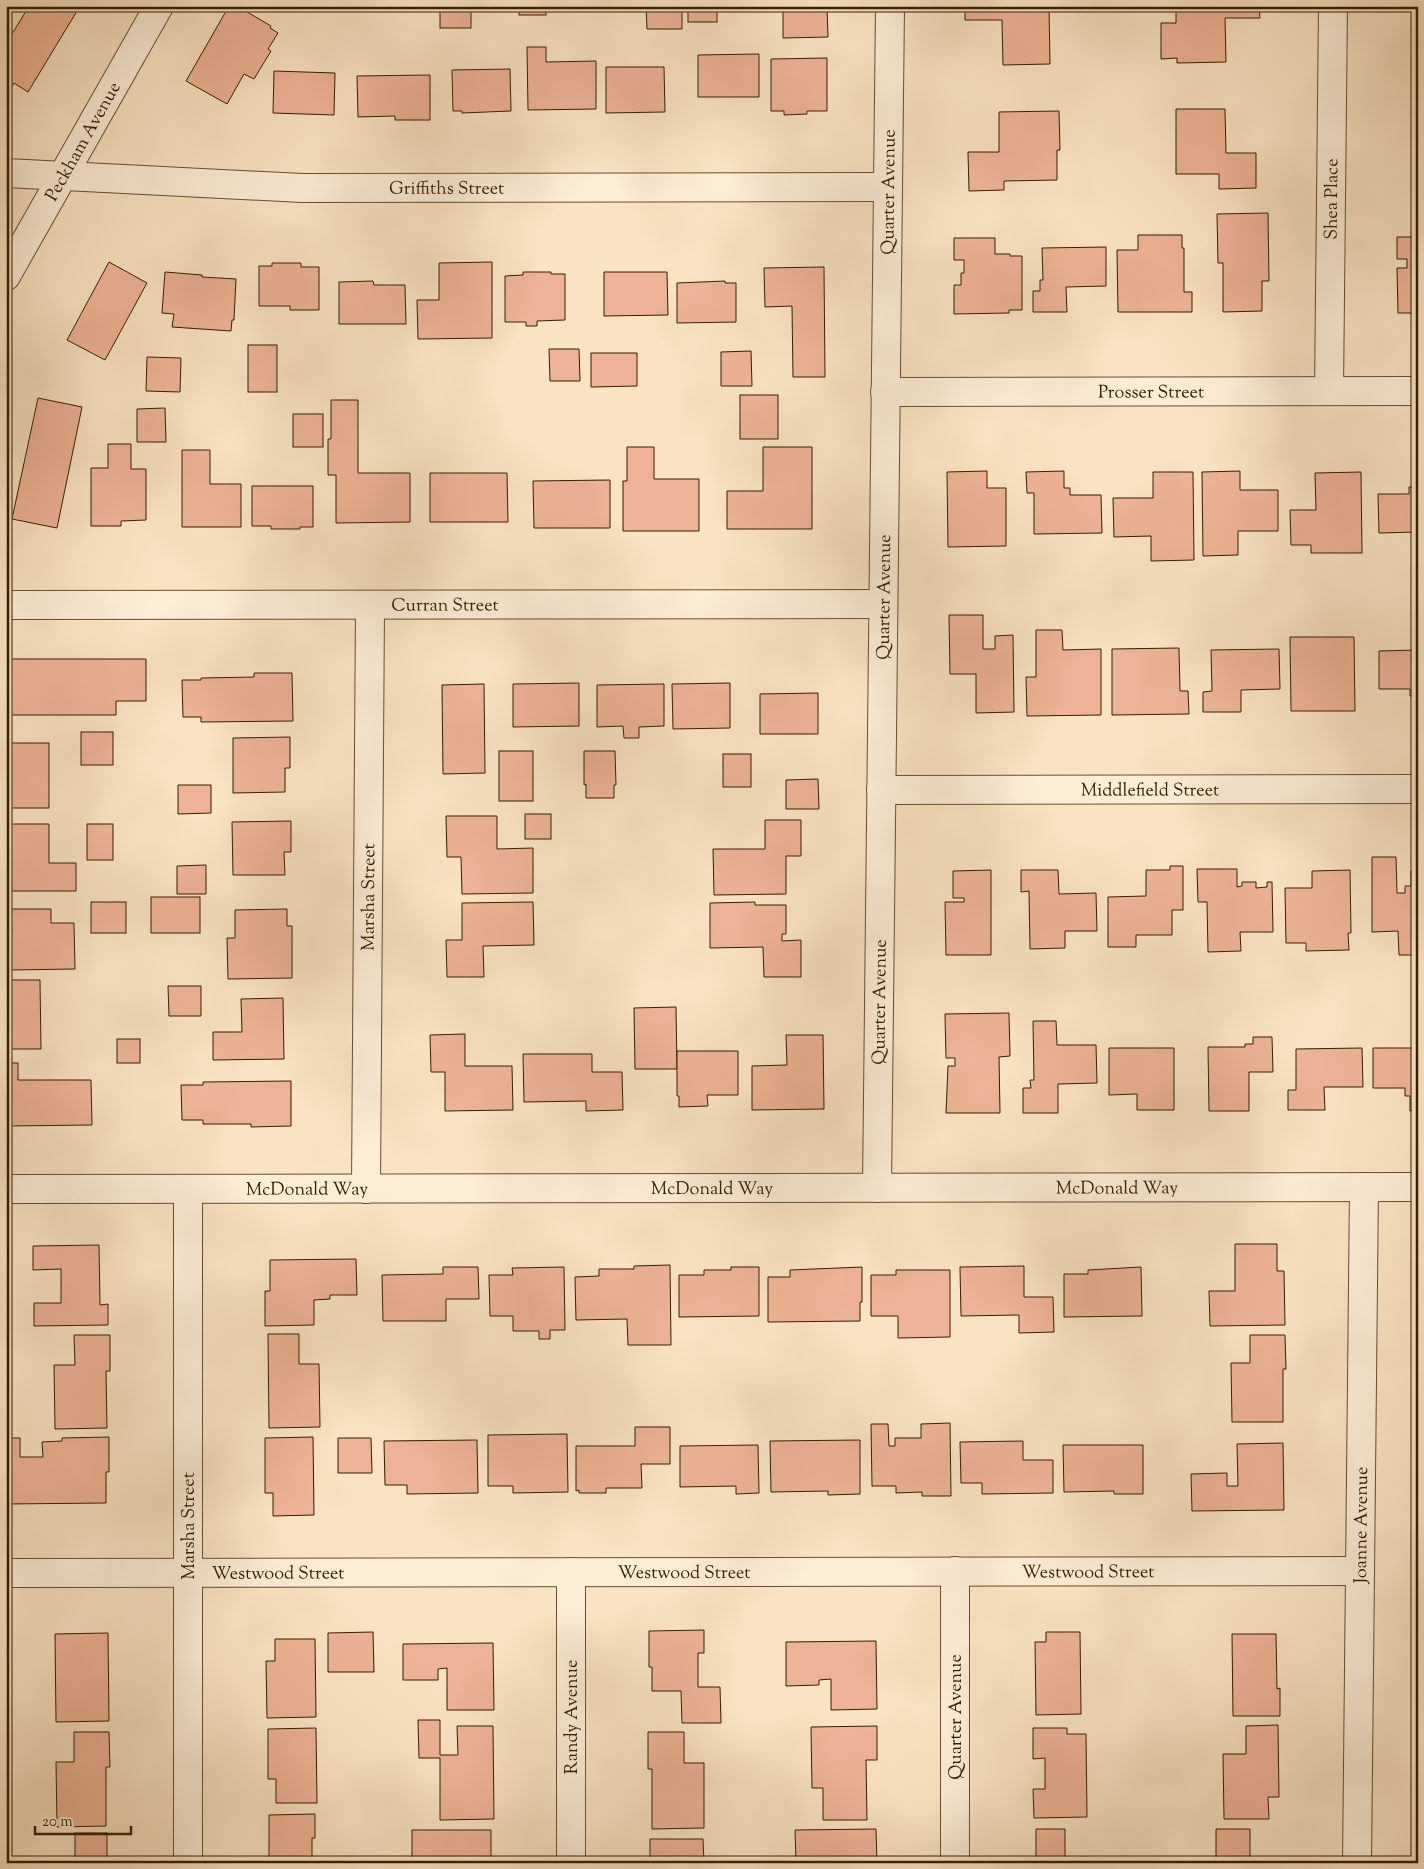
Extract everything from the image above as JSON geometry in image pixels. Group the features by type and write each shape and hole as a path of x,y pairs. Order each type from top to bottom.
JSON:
{"street":[{"name":"Peckham Avenue","path":"6,276 159,6"},
{"name":"Quarter Avenue","path":"877,1188 890,6"},
{"name":"Shea Place","path":"1329,391 1333,6"},
{"name":"Griffiths Street","path":"6,173 302,188 888,187"},
{"name":"Prosser Street","path":"885,392 1418,391"},
{"name":"Marsha Street","path":"366,1189 370,604"},
{"name":"Curran Street","path":"6,605 883,604"},
{"name":"Middlefield Street","path":"881,790 1418,789"},
{"name":"Joanne Avenue","path":"1357,1863 1364,1187"},
{"name":"McDonald Way","path":"6,1189 1418,1187"},
{"name":"Marsha Street","path":"188,1189 188,1863"},
{"name":"Quarter Avenue","path":"955,1571 955,1863"},
{"name":"Westwood Street","path":"6,1573 1360,1571"},
{"name":"Randy Avenue","path":"571,1572 571,1863"}],"building":[{"path":"29,6 80,6 28,92 14,83 6,97 6,44"},
{"path":"229,6 237,6 271,26 270,28 278,33 268,49 271,51 254,79 244,74 227,104 186,81"},
{"path":"440,6 471,6 471,28 440,28"},
{"path":"519,6 546,6 546,15 519,15"},
{"path":"646,6 682,6 682,29 647,29"},
{"path":"688,6 717,6 717,22 688,22"},
{"path":"965,6 1049,6 1050,64 1003,65 1002,20 965,20"},
{"path":"1176,6 1259,6 1260,18 1225,18 1226,62 1177,63 1177,58 1161,59 1161,23 1176,23"},
{"path":"783,7 827,7 828,37 783,38"},
{"path":"527,47 546,47 546,62 596,61 596,109 528,110"},
{"path":"759,54 759,97 698,97 698,55"},
{"path":"827,58 827,111 807,111 807,114 784,115 784,111 771,111 771,59"},
{"path":"606,67 664,67 665,112 606,113"},
{"path":"510,69 511,111 462,113 462,111 453,111 452,70"},
{"path":"274,71 335,73 334,115 273,113"},
{"path":"430,75 430,120 395,120 395,116 358,117 357,76"},
{"path":"1176,109 1225,109 1226,153 1256,153 1256,188 1219,189 1219,174 1176,174"},
{"path":"1059,111 1060,150 1057,150 1057,180 1004,181 1004,190 969,191 968,152 999,152 999,112"},
{"path":"1268,213 1269,281 1262,281 1262,311 1223,312 1223,263 1218,263 1217,214"},
{"path":"1138,235 1182,235 1182,248 1184,248 1184,292 1192,292 1192,312 1118,312 1117,250 1138,250"},
{"path":"1397,237 1418,237 1418,313 1398,313 1397,268 1407,268 1407,259 1397,259"},
{"path":"954,238 995,238 995,254 1022,256 1022,310 1009,310 1009,313 954,314 954,285 961,285 961,273 964,273 964,260 954,260"},
{"path":"1106,247 1106,286 1066,287 1067,312 1033,312 1033,291 1040,291 1040,280 1043,280 1042,248"},
{"path":"109,262 147,283 105,360 67,340"},
{"path":"492,262 492,338 418,339 417,300 439,300 439,263"},
{"path":"272,263 301,263 301,267 319,267 319,310 290,310 290,306 259,306 259,266 272,266"},
{"path":"824,267 825,377 793,377 792,306 765,307 764,268"},
{"path":"165,272 236,279 234,320 232,320 231,331 172,327 174,314 162,313"},
{"path":"523,272 565,274 565,320 537,321 537,326 526,326 526,322 505,322 505,276 523,275"},
{"path":"604,272 667,272 668,315 604,316"},
{"path":"373,281 374,285 405,285 406,324 339,324 339,282"},
{"path":"725,281 725,283 736,283 736,322 677,323 677,283"},
{"path":"248,345 277,345 277,392 248,392"},
{"path":"549,349 579,349 580,381 550,381"},
{"path":"751,351 752,386 721,386 721,352"},
{"path":"591,353 637,353 637,386 591,387"},
{"path":"147,357 181,358 180,392 146,391"},
{"path":"740,395 778,395 778,439 740,439"},
{"path":"38,398 82,407 57,528 12,519"},
{"path":"331,400 358,400 358,473 410,473 410,522 336,523 336,475 328,475 328,439 331,439"},
{"path":"165,408 166,442 137,442 137,409"},
{"path":"293,414 323,414 323,447 293,447"},
{"path":"108,444 131,444 131,469 146,469 146,520 121,521 121,526 91,526 91,468 108,468"},
{"path":"627,447 654,447 654,479 699,479 699,531 623,531 623,481 627,481"},
{"path":"763,447 812,447 812,529 727,529 727,491 763,491"},
{"path":"182,450 210,450 210,484 241,484 241,527 182,527"},
{"path":"987,471 987,488 1006,488 1006,546 948,547 947,472"},
{"path":"1064,471 1064,488 1070,488 1070,495 1101,495 1102,533 1034,534 1034,493 1027,493 1026,472"},
{"path":"1240,471 1240,490 1278,490 1278,531 1238,531 1238,555 1203,556 1202,472"},
{"path":"1415,471 1418,471 1418,532 1379,533 1378,494 1409,494 1409,487 1415,487"},
{"path":"1153,472 1193,472 1194,560 1151,561 1151,536 1114,537 1113,498 1153,498"},
{"path":"1361,472 1362,553 1311,553 1311,545 1291,545 1290,510 1316,510 1315,473"},
{"path":"430,473 507,473 508,522 430,522"},
{"path":"610,480 610,528 534,528 533,481"},
{"path":"252,486 313,486 313,527 271,529 271,526 252,526"},
{"path":"949,615 983,615 983,649 995,649 995,636 1013,635 1014,712 976,713 976,674 950,674"},
{"path":"1036,630 1062,630 1063,650 1101,649 1101,715 1027,716 1026,677 1036,677"},
{"path":"1290,637 1354,637 1355,711 1291,711"},
{"path":"1179,648 1180,691 1188,691 1189,714 1112,715 1112,649"},
{"path":"1279,649 1280,689 1241,690 1241,712 1203,712 1203,692 1212,691 1211,650"},
{"path":"1418,650 1418,711 1416,711 1416,696 1410,696 1410,689 1379,689 1379,651"},
{"path":"6,659 146,659 146,701 116,701 116,715 6,715"},
{"path":"254,673 292,673 293,721 201,722 201,717 183,717 182,680 254,677"},
{"path":"579,683 579,726 513,727 513,684"},
{"path":"730,683 730,728 673,729 672,684"},
{"path":"484,684 485,773 443,774 442,685"},
{"path":"664,684 664,726 639,727 639,738 624,738 623,726 597,727 597,685"},
{"path":"818,693 818,734 760,734 760,694"},
{"path":"81,732 113,732 113,765 81,765"},
{"path":"290,737 290,768 285,768 285,792 233,793 233,738"},
{"path":"6,743 49,743 49,808 6,808"},
{"path":"499,751 533,751 533,801 499,801"},
{"path":"584,751 615,751 616,785 614,785 614,798 586,798"},
{"path":"723,754 751,754 751,787 723,787"},
{"path":"818,779 819,809 786,809 786,780"},
{"path":"178,785 211,785 211,813 178,814"},
{"path":"525,814 551,814 551,839 525,839"},
{"path":"446,816 497,816 497,849 533,848 533,893 462,894 461,857 447,857"},
{"path":"765,820 801,820 801,856 786,856 786,894 714,895 713,849 765,849"},
{"path":"291,821 291,852 284,852 285,875 233,875 232,822"},
{"path":"6,824 49,824 49,863 76,863 76,891 6,891"},
{"path":"87,824 113,824 113,860 87,860"},
{"path":"1372,857 1396,857 1397,893 1405,893 1405,886 1411,886 1411,871 1418,871 1418,955 1399,955 1398,931 1372,932"},
{"path":"206,865 206,894 177,894 177,866"},
{"path":"1170,866 1183,866 1183,910 1172,910 1172,935 1136,935 1136,947 1108,947 1108,897 1146,896 1146,870 1170,870"},
{"path":"1197,869 1237,869 1237,887 1242,886 1242,882 1256,882 1256,888 1267,887 1267,882 1272,882 1273,932 1240,932 1241,951 1208,952 1207,902 1198,902"},
{"path":"991,870 991,955 946,955 945,902 964,902 964,898 953,898 953,871"},
{"path":"1021,870 1058,870 1059,894 1096,893 1097,931 1065,931 1065,948 1030,949 1029,891 1021,892"},
{"path":"1350,870 1351,933 1348,933 1349,950 1306,951 1306,943 1286,943 1285,888 1312,888 1312,871"},
{"path":"151,897 200,897 200,933 151,933"},
{"path":"91,902 126,902 126,933 91,933"},
{"path":"533,902 534,945 483,946 484,977 447,977 446,940 462,940 462,903"},
{"path":"755,902 755,905 786,905 786,934 782,934 782,941 801,940 801,977 764,977 763,947 710,948 710,903"},
{"path":"11,909 51,909 51,923 74,923 75,969 9,970 9,934 12,934"},
{"path":"287,909 287,926 292,926 292,978 228,979 227,938 235,938 235,910"},
{"path":"6,980 40,980 41,1049 6,1049"},
{"path":"168,986 201,986 201,1016 169,1016"},
{"path":"283,998 284,1059 213,1060 213,1032 242,1032 241,999"},
{"path":"676,1007 677,1069 635,1069 634,1008"},
{"path":"1009,1013 1010,1056 999,1057 1000,1113 946,1113 948,1066 955,1066 955,1058 946,1058 945,1014"},
{"path":"1033,1021 1056,1021 1057,1045 1096,1045 1097,1083 1058,1084 1058,1113 1023,1113 1023,1088 1031,1088 1030,1080 1034,1080"},
{"path":"465,1034 465,1066 512,1066 513,1110 445,1111 445,1072 431,1072 430,1035"},
{"path":"786,1035 823,1035 824,1109 752,1110 752,1066 787,1065"},
{"path":"1253,1037 1272,1037 1273,1072 1249,1072 1249,1111 1209,1111 1208,1047 1245,1047 1245,1044 1253,1044"},
{"path":"117,1039 140,1039 140,1063 117,1063"},
{"path":"1109,1048 1174,1048 1174,1110 1137,1110 1137,1094 1109,1095"},
{"path":"1362,1048 1363,1087 1324,1087 1325,1110 1288,1110 1288,1090 1296,1090 1296,1049"},
{"path":"1373,1048 1418,1048 1418,1111 1410,1111 1410,1096 1405,1096 1405,1088 1373,1088"},
{"path":"677,1051 738,1051 738,1095 707,1095 708,1106 679,1107 679,1096 677,1096"},
{"path":"523,1054 592,1054 592,1072 622,1072 623,1110 586,1111 586,1101 524,1102"},
{"path":"6,1063 18,1063 18,1080 91,1080 92,1125 6,1126"},
{"path":"291,1081 291,1126 251,1127 251,1124 203,1124 203,1120 182,1120 181,1085 203,1085 203,1082"},
{"path":"1235,1244 1277,1244 1277,1271 1284,1271 1285,1325 1210,1326 1209,1291 1235,1291"},
{"path":"99,1245 100,1305 108,1304 108,1325 34,1326 34,1303 61,1303 61,1269 33,1270 33,1246"},
{"path":"356,1259 357,1295 330,1295 330,1299 314,1300 314,1325 265,1326 265,1291 270,1291 270,1260"},
{"path":"670,1265 671,1345 628,1345 627,1319 576,1320 575,1277 599,1276 599,1269 634,1269 634,1266"},
{"path":"1024,1266 1024,1297 1053,1297 1054,1332 1019,1333 1019,1315 961,1316 960,1267"},
{"path":"443,1267 478,1267 479,1299 446,1299 446,1321 383,1321 382,1275 443,1274"},
{"path":"564,1267 565,1330 550,1330 550,1339 539,1339 539,1331 513,1331 513,1316 490,1316 489,1275 513,1275 512,1268"},
{"path":"731,1267 759,1267 759,1316 679,1317 679,1275 704,1275 704,1270 731,1270"},
{"path":"862,1267 860,1321 768,1322 768,1277 790,1277 790,1270"},
{"path":"1141,1267 1142,1316 1064,1317 1064,1274 1088,1274 1088,1270"},
{"path":"896,1270 950,1270 950,1337 898,1338 898,1316 871,1316 871,1275 896,1275"},
{"path":"268,1334 299,1334 299,1364 319,1364 320,1427 269,1428"},
{"path":"74,1335 110,1335 110,1371 106,1371 107,1428 55,1429 54,1365 75,1365"},
{"path":"1250,1335 1285,1335 1286,1369 1283,1369 1283,1422 1232,1422 1231,1363 1250,1363"},
{"path":"950,1423 951,1496 922,1496 922,1492 896,1493 896,1486 872,1486 871,1424 888,1424 889,1446 895,1446 895,1438 921,1438 921,1424"},
{"path":"635,1427 670,1427 670,1464 641,1464 642,1488 606,1488 606,1493 579,1493 579,1490 576,1491 576,1446 635,1446"},
{"path":"567,1434 568,1492 513,1493 513,1486 488,1486 488,1435"},
{"path":"109,1437 109,1472 106,1472 106,1503 6,1504 6,1438 20,1438 20,1457 43,1457 42,1442 62,1441 62,1438"},
{"path":"313,1437 314,1515 273,1516 273,1493 265,1493 265,1438"},
{"path":"338,1438 371,1438 372,1473 338,1473"},
{"path":"477,1440 478,1493 407,1494 407,1485 385,1485 384,1441"},
{"path":"860,1440 860,1494 828,1495 828,1491 771,1492 770,1441"},
{"path":"1023,1441 1023,1460 1053,1460 1053,1493 982,1494 982,1483 961,1483 960,1442"},
{"path":"1283,1443 1284,1510 1192,1511 1191,1474 1227,1473 1227,1486 1238,1486 1237,1444"},
{"path":"758,1445 759,1493 736,1494 736,1486 680,1487 680,1446"},
{"path":"1063,1445 1143,1445 1143,1494 1114,1494 1114,1491 1064,1492"},
{"path":"704,1630 704,1653 698,1653 698,1687 720,1687 721,1723 682,1723 681,1691 652,1691 652,1667 649,1667 649,1631"},
{"path":"373,1632 374,1672 328,1672 328,1633"},
{"path":"1046,1632 1080,1632 1081,1714 1036,1715 1035,1642 1046,1642"},
{"path":"108,1633 109,1721 56,1722 55,1634"},
{"path":"1232,1634 1276,1634 1277,1689 1280,1688 1280,1716 1233,1716"},
{"path":"275,1639 315,1639 316,1717 267,1718 266,1661 275,1661"},
{"path":"876,1641 877,1709 831,1710 831,1679 819,1680 819,1685 786,1686 786,1642"},
{"path":"493,1643 494,1710 447,1710 447,1668 438,1669 438,1680 403,1680 403,1644"},
{"path":"418,1720 440,1720 440,1755 458,1755 457,1726 493,1726 494,1819 440,1820 440,1758 419,1758"},
{"path":"1278,1725 1279,1797 1268,1797 1269,1819 1224,1819 1223,1754 1246,1754 1246,1726"},
{"path":"877,1726 877,1760 866,1760 867,1820 823,1820 823,1788 812,1788 811,1727"},
{"path":"316,1728 317,1803 276,1803 276,1779 268,1779 268,1729"},
{"path":"1033,1728 1067,1728 1067,1734 1086,1734 1087,1817 1034,1818 1033,1789 1045,1789 1045,1758 1033,1759"},
{"path":"74,1732 109,1732 110,1767 106,1767 106,1826 57,1827 56,1762 74,1762"},
{"path":"648,1732 684,1732 684,1763 704,1763 704,1828 652,1829 652,1769 648,1769"},
{"path":"315,1814 315,1838 312,1838 312,1863 269,1863 269,1815"},
{"path":"876,1829 877,1863 796,1863 795,1830"},
{"path":"1036,1829 1065,1829 1065,1858 1087,1857 1087,1863 1036,1863"},
{"path":"1216,1829 1250,1829 1250,1859 1276,1858 1276,1863 1216,1863"},
{"path":"412,1830 491,1830 491,1863 412,1862"},
{"path":"75,1833 107,1833 107,1863 75,1863"},
{"path":"650,1839 703,1839 704,1863 650,1863"}]}
